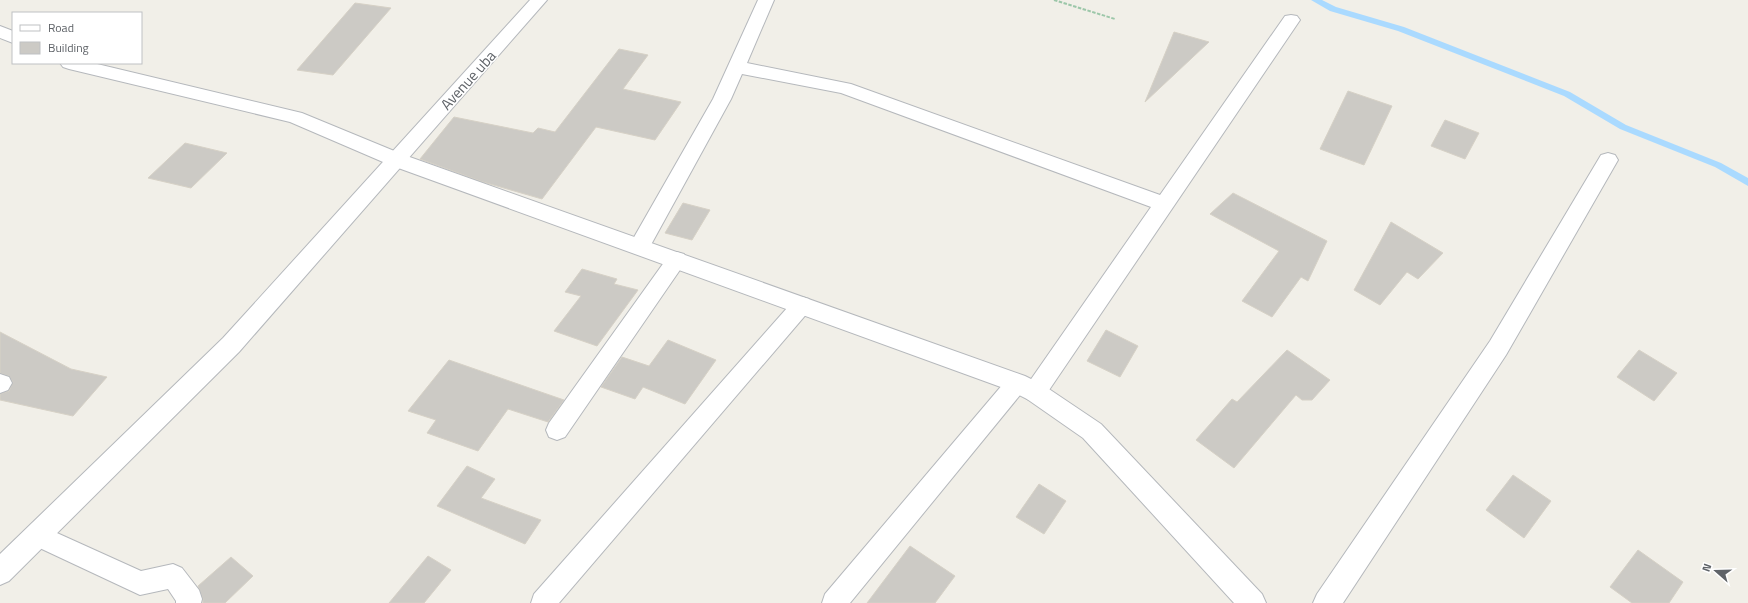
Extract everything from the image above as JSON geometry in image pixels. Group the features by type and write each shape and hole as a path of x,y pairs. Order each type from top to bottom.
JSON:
{"street":[{"name":"Avenue uba","path":"0,572 231,345 539,0"},
{"path":"640,246 722,99 766,0"},
{"path":"1026,388 1164,204 1291,20"},
{"path":"0,31 12,37"},
{"path":"73,64 295,117 397,160 677,259 1026,388 1092,431 1252,603"},
{"path":"735,67 845,88 1164,204"},
{"path":"1327,603 1498,348 1608,160"}],"lane":[{"path":"557,430 677,259"},
{"path":"543,603 802,305"},
{"path":"834,603 1026,388"},
{"path":"37,535 140,583 173,576 190,599 188,603"}],"path":[{"path":"1054,0 1115,19"}],"building":[{"path":"355,3 391,8 333,75 297,70"},
{"path":"1174,32 1209,42 1145,102"},
{"path":"619,49 648,55 623,89 681,102 655,140 596,127 542,199 483,182 420,159 454,117 533,133 538,128 555,132"},
{"path":"1348,91 1392,106 1364,165 1320,149"},
{"path":"1445,120 1479,133 1465,159 1431,146"},
{"path":"185,143 227,153 191,188 148,178"},
{"path":"1233,193 1327,241 1308,281 1301,277 1272,317 1242,301 1279,251 1210,214"},
{"path":"683,203 710,210 692,240 665,233"},
{"path":"1391,222 1443,253 1418,279 1407,272 1380,305 1354,290"},
{"path":"582,269 617,279 614,284 638,290 597,346 554,331 581,296 565,292"},
{"path":"1106,330 1138,346 1120,377 1087,361"},
{"path":"0,332 71,369 107,377 73,416 0,400 0,394 9,391 13,382 9,376 0,373"},
{"path":"668,340 716,360 685,404 643,387 635,399 601,387 622,357 649,366"},
{"path":"1287,350 1330,380 1312,400 1302,400 1296,395 1234,468 1196,440 1232,399 1237,402"},
{"path":"1639,350 1677,373 1654,401 1617,377"},
{"path":"449,360 564,400 548,422 508,409 478,451 427,433 436,420 408,411"},
{"path":"467,466 495,479 481,498 541,520 525,544 437,506"},
{"path":"1513,475 1551,501 1524,538 1486,510"},
{"path":"1039,484 1066,501 1044,534 1016,517"},
{"path":"910,546 955,576 935,603 867,603"},
{"path":"1638,550 1683,582 1669,603 1632,603 1610,587"},
{"path":"428,556 451,570 424,603 389,603"},
{"path":"231,557 253,576 225,603 203,603 198,586"}],"waterway":[{"path":"1315,0 1333,9 1401,29 1567,94 1623,127 1718,165 1748,182"}]}
